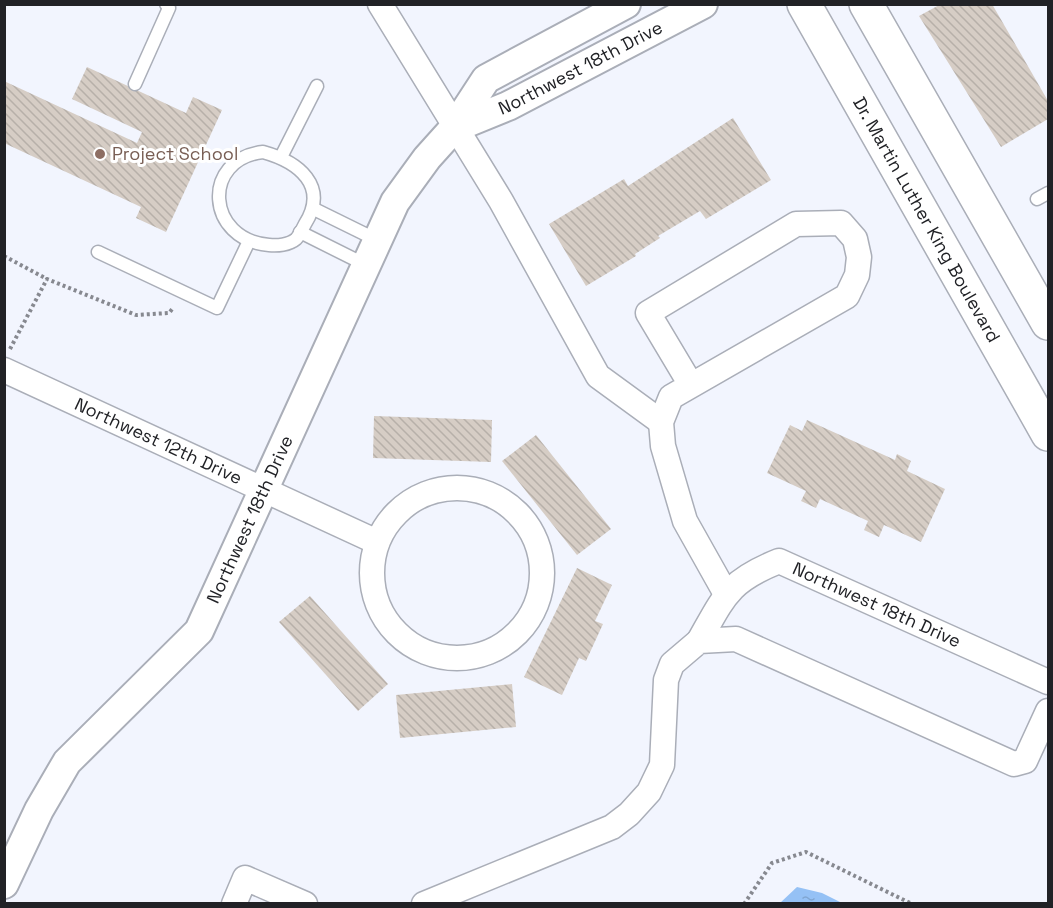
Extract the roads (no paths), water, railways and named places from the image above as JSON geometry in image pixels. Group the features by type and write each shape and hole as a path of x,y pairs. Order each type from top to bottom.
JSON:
{"main road":[{"name":"Dr. Martin Luther King Boulevard","path":"804,4 1048,434"},
{"path":"866,4 1048,323"}],"street":[{"path":"380,4 454,128 501,201 598,376 661,422"},
{"name":"Northwest 18th Drive","path":"4,884 39,810 68,762 199,631 395,202 427,158 454,128 486,79 626,4"},
{"name":"Northwest 18th Drive","path":"454,128 508,106 704,4"},
{"path":"691,385 648,313 796,224 842,223 855,239 859,257 857,275 847,296 671,397 661,422 663,446 686,521 726,594"},
{"name":"Northwest 12th Drive","path":"7,360 263,491 377,542"},
{"path":"443,488 473,488 501,499 523,518 538,544 543,573 538,602 523,627 503,645 479,656 452,658 426,652 403,639 381,610 374,594 371,568 377,542 392,516 415,498 443,488"},
{"name":"Northwest 18th Drive","path":"424,903 612,827 629,814 649,792 662,765 664,700 672,664 699,641 726,594 749,573 779,561 1048,682"},
{"path":"699,641 736,639 1014,764 1025,761 1048,711"},
{"path":"234,903 245,878 305,903"}],"lane":[{"path":"135,84 169,8 166,4"},
{"path":"281,157 317,86"},
{"path":"263,153 281,157 303,173 313,191 314,209 296,239 279,246 249,241 231,229 217,203 228,170 240,159 263,153"},
{"path":"1037,199 1048,193"},
{"path":"314,209 373,253"},
{"path":"300,232 373,253"},
{"path":"98,252 217,308 249,241"}],"water":[{"path":"797,887 822,893 842,903 780,903"}],"place":[{"name":"Project School","path":"100,154"}]}
